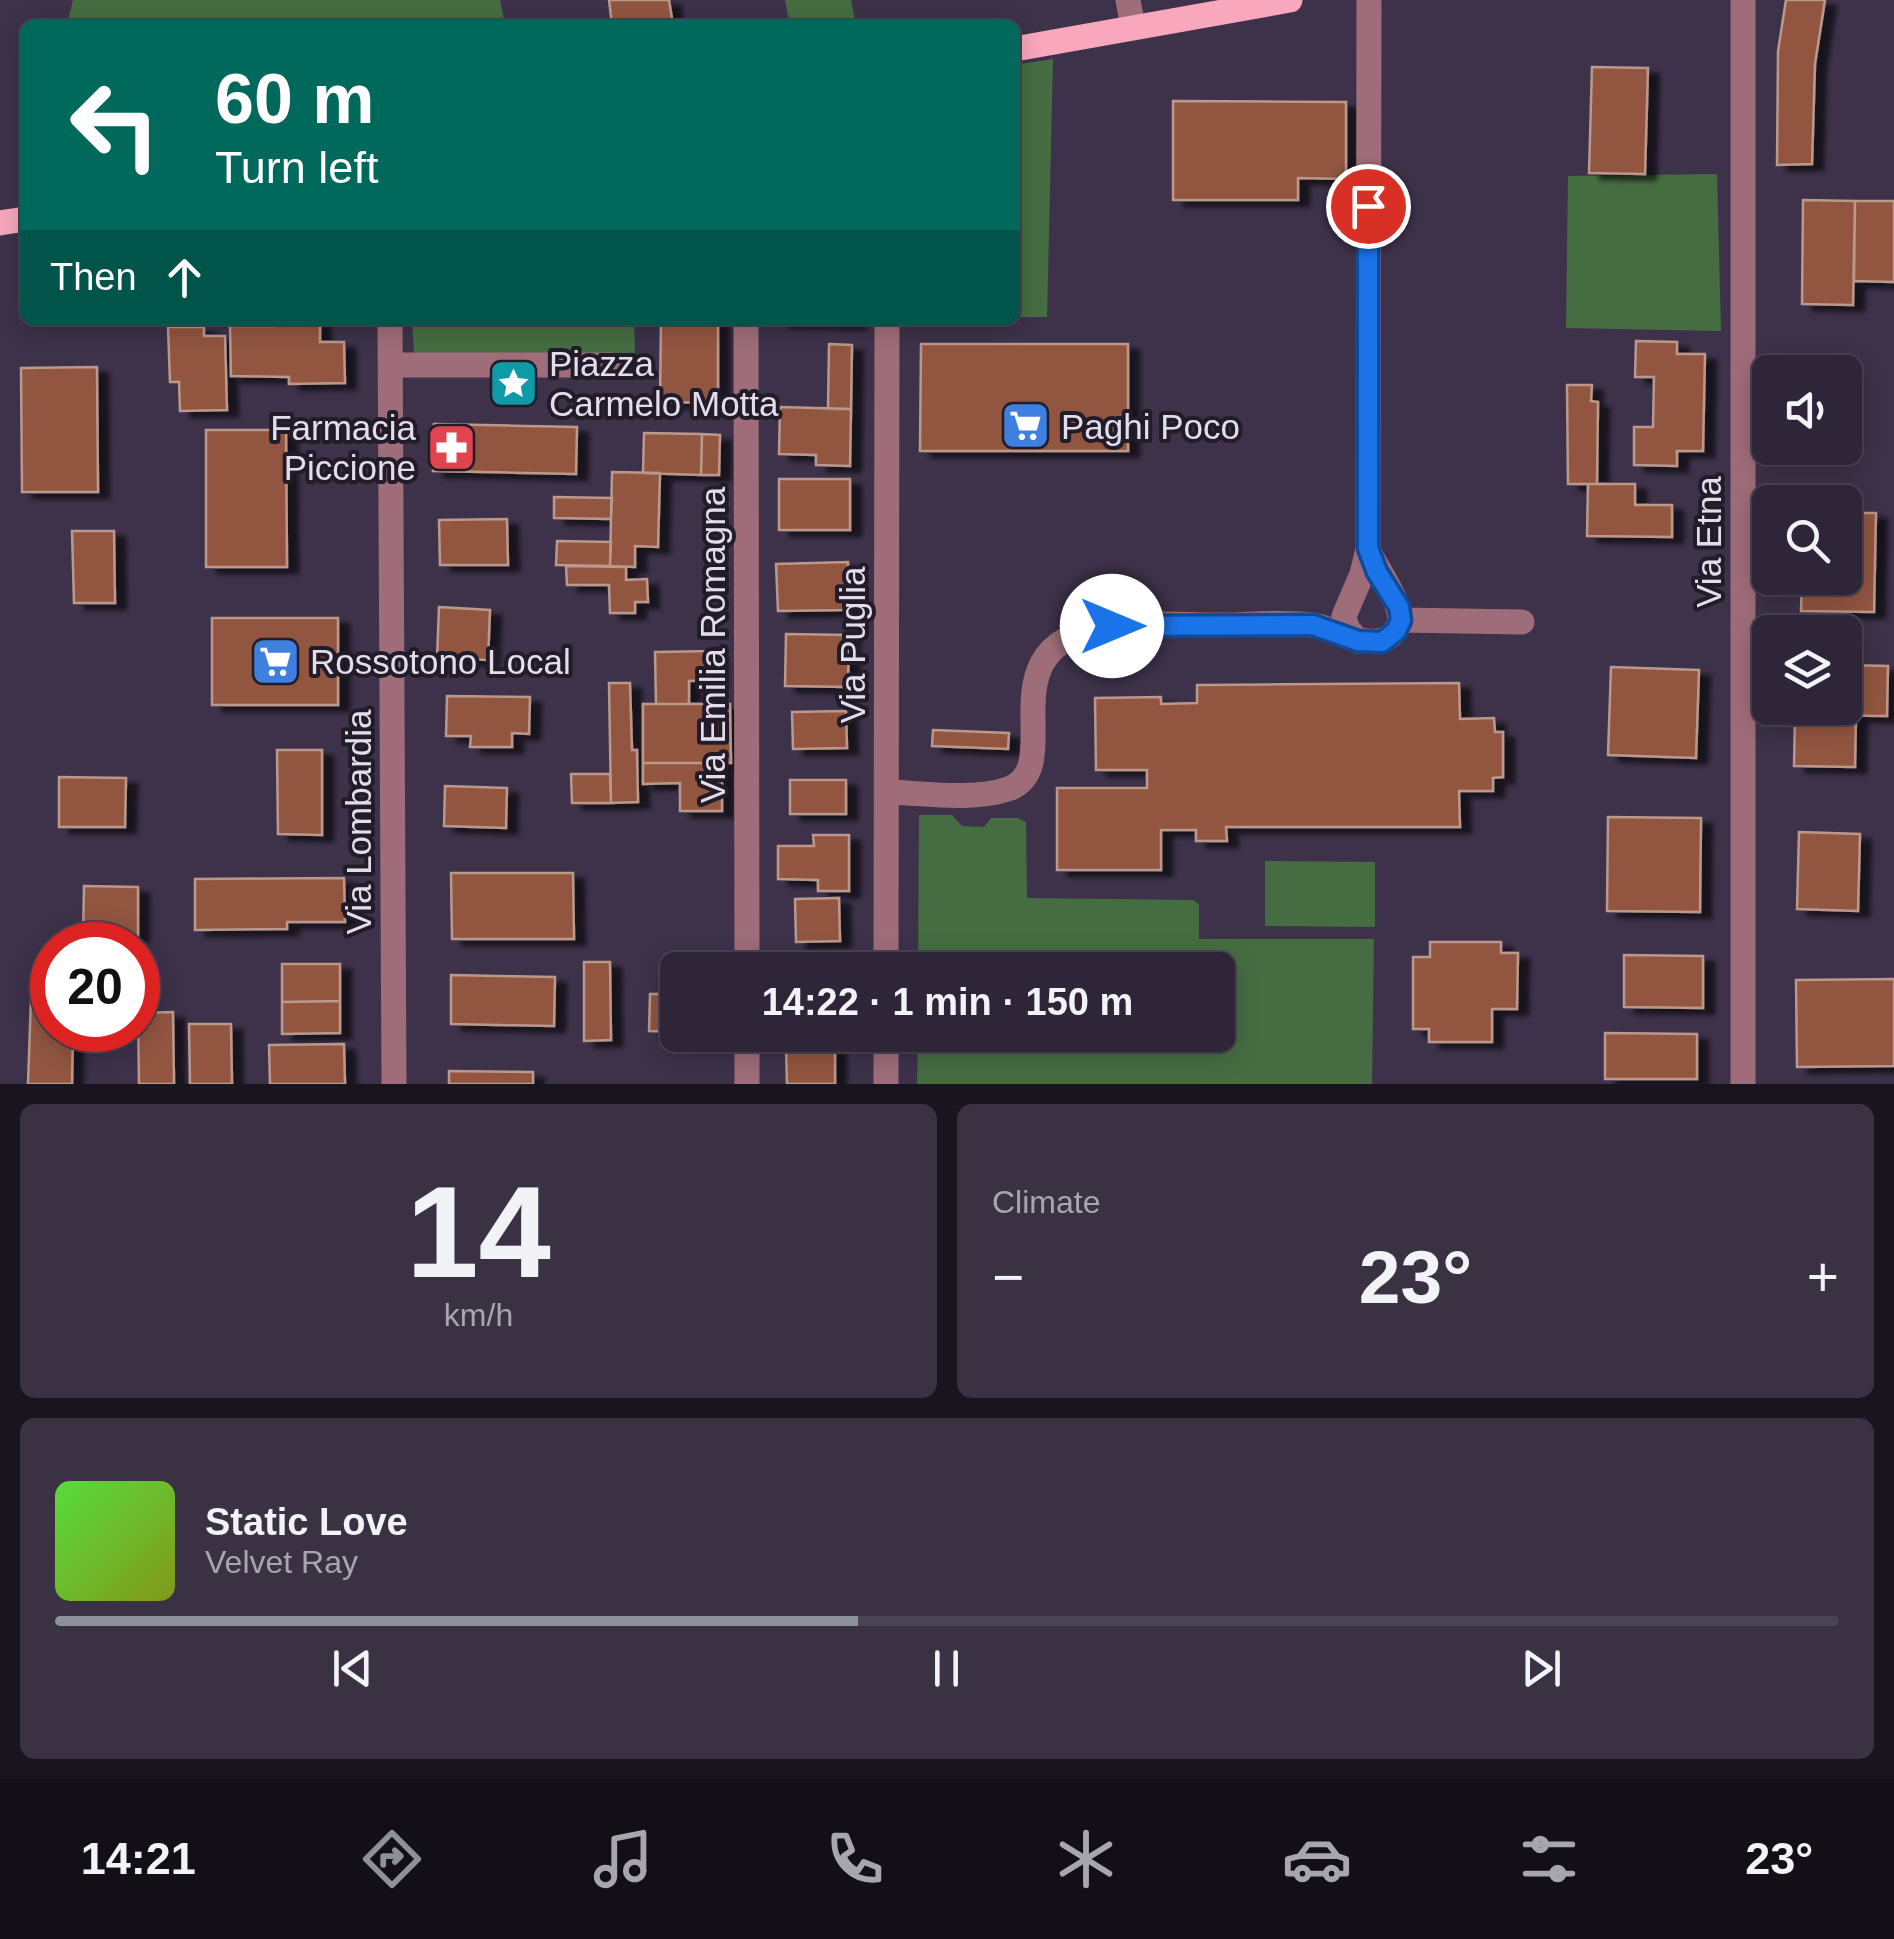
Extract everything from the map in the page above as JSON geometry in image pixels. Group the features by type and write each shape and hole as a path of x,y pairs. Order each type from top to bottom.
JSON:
{"main road":[{"path":"1020,48 1290,0"}],"street":[{"path":"1128,0 1133,28"},
{"path":"1358,641 1346,628 1344,616 1368,548 1368,0"},
{"name":"Via Etna","path":"1743,0 1743,1084"},
{"name":"Via Lombardia","path":"390,325 394,1084"},
{"name":"Via Emilia Romagna","path":"746,325 747,952"},
{"name":"Via Puglia","path":"886,952 887,325"},
{"path":"392,365 611,365"},
{"path":"886,792 976,794 1010,788 1024,778 1033,764 1033,689 1037,670 1048,653 1078,635 1112,626 1313,625 1358,641 1382,642 1396,631 1401,620 1399,607 1377,572 1368,548"},
{"path":"1313,625 1348,600"},
{"path":"1401,620 1522,622"},
{"path":"748,1052 748,1084"},
{"path":"886,1052 886,1084"}],"green space":[{"path":"73,0 500,0 504,20 68,20"},
{"path":"785,0 851,0 855,20 789,20"},
{"path":"1053,59 1047,317 1020,317 1020,64"},
{"path":"1717,174 1721,331 1566,328 1568,176"},
{"path":"412,325 634,325 635,353 414,355"},
{"path":"919,815 952,815 962,826 984,827 991,818 1018,818 1026,822 1027,898 1193,900 1199,904 1199,939 1374,939 1372,1084 917,1084 918,1052 1235,1052 1235,952 918,952"},
{"path":"1265,861 1375,862 1375,927 1265,926"}],"building":[{"path":"609,0 669,0 672,20 611,20"},
{"path":"1786,0 1825,0 1815,64 1812,164 1777,165 1778,51"},
{"path":"1592,67 1648,68 1645,174 1589,173"},
{"path":"1173,101 1346,102 1346,179 1298,178 1298,200 1173,200"},
{"path":"1803,200 1855,201 1853,305 1802,304"},
{"path":"1855,201 1894,201 1894,282 1854,281"},
{"path":"320,325 320,342 344,342 345,383 289,384 289,377 231,376 230,326"},
{"path":"661,325 718,325 718,403 660,402"},
{"path":"168,327 204,327 204,336 225,336 227,410 180,411 179,382 170,382"},
{"path":"1636,341 1677,342 1677,354 1705,354 1703,451 1677,451 1677,466 1634,465 1634,427 1653,427 1654,377 1635,377"},
{"path":"829,344 852,345 851,409 828,409"},
{"path":"921,344 1128,344 1128,451 920,451"},
{"path":"97,367 98,492 22,492 21,368"},
{"path":"1567,385 1592,385 1591,401 1598,402 1597,484 1568,484"},
{"path":"780,407 851,409 850,466 816,465 816,455 779,454"},
{"path":"434,424 577,427 576,474 433,471"},
{"path":"206,430 286,430 287,567 206,567"},
{"path":"644,433 702,434 701,475 643,473"},
{"path":"702,434 720,435 719,475 701,475"},
{"path":"612,472 660,473 658,547 635,546 635,567 610,566"},
{"path":"779,479 850,479 850,530 779,530"},
{"path":"1588,484 1635,484 1635,505 1672,505 1672,537 1587,536"},
{"path":"554,497 612,498 611,519 554,518"},
{"path":"1862,513 1876,513 1874,612 1801,611 1801,595 1862,595"},
{"path":"507,519 508,565 440,565 439,520"},
{"path":"72,531 114,531 115,603 74,603"},
{"path":"557,541 611,542 610,566 556,565"},
{"path":"848,562 849,610 778,611 776,564"},
{"path":"566,566 626,567 626,580 647,579 648,602 635,602 635,613 610,613 609,585 567,585"},
{"path":"439,607 490,610 488,660 437,658"},
{"name":"Rossotono Local","path":"212,618 338,618 338,705 212,705"},
{"path":"786,634 849,635 848,687 785,686"},
{"path":"715,651 716,680 689,681 689,704 656,704 655,652"},
{"path":"1862,665 1888,666 1887,716 1862,716"},
{"path":"1611,667 1699,670 1696,758 1608,755"},
{"path":"609,683 630,683 638,802 611,803"},
{"path":"1459,683 1460,719 1494,718 1495,732 1503,732 1503,777 1493,778 1493,791 1459,791 1460,827 1226,827 1227,841 1196,841 1196,830 1161,830 1161,870 1057,870 1057,788 1147,788 1147,770 1096,770 1095,698 1161,697 1161,704 1197,703 1197,685"},
{"path":"447,696 530,697 529,734 512,733 512,747 470,747 471,736 446,736"},
{"path":"643,704 730,704 731,763 643,763"},
{"path":"846,711 847,748 793,749 792,712"},
{"path":"1795,725 1856,725 1855,767 1794,766"},
{"path":"933,730 1009,733 1008,749 932,746"},
{"path":"277,750 322,750 322,835 278,834"},
{"path":"643,763 722,763 722,811 680,811 680,783 643,784"},
{"path":"571,774 610,774 611,803 572,803"},
{"path":"59,777 126,778 125,827 59,827"},
{"path":"790,780 846,780 846,814 790,814"},
{"path":"445,786 507,788 506,828 444,826"},
{"path":"1608,817 1701,818 1700,912 1607,911"},
{"path":"1799,832 1860,834 1858,911 1797,909"},
{"path":"813,835 849,835 849,891 818,891 818,880 778,879 778,846 814,846"},
{"path":"451,873 573,873 574,939 452,939"},
{"path":"344,878 345,922 287,922 287,929 195,930 195,879"},
{"path":"84,886 138,887 138,922 83,922"},
{"path":"839,898 840,941 796,942 795,899"},
{"path":"1430,942 1501,942 1501,953 1518,953 1517,1009 1492,1009 1492,1042 1429,1042 1429,1029 1413,1029 1413,957 1430,957"},
{"path":"1624,955 1703,956 1703,1008 1624,1007"},
{"path":"584,962 610,962 611,1040 584,1041"},
{"path":"282,964 340,964 340,1001 282,1002"},
{"path":"451,975 555,977 554,1026 451,1024"},
{"path":"1894,979 1894,1066 1797,1067 1796,980"},
{"path":"650,994 660,994 660,1031 649,1031"},
{"path":"340,1001 340,1033 282,1034 282,1002"},
{"path":"160,1012 173,1012 174,1084 139,1084 139,1052 160,1052"},
{"path":"189,1024 231,1024 232,1084 190,1084"},
{"path":"30,1027 30,1052 73,1052 72,1084 28,1084"},
{"path":"1605,1033 1697,1034 1697,1079 1605,1079"},
{"path":"344,1044 345,1084 270,1084 269,1045"},
{"path":"786,1052 835,1052 835,1084 787,1084"},
{"path":"449,1071 533,1072 533,1084 449,1084"}],"place":[{"name":"Piazza Carmelo Motta","path":"514,383"},
{"name":"Paghi Poco","path":"1026,426"},
{"name":"Farmacia Piccione","path":"451,447"},
{"name":"Rossotono Local","path":"275,661"}],"route":[{"path":"1112,626 1313,625 1358,641 1382,642 1396,631 1401,620 1399,607 1377,572 1368,548 1368,206"}]}
